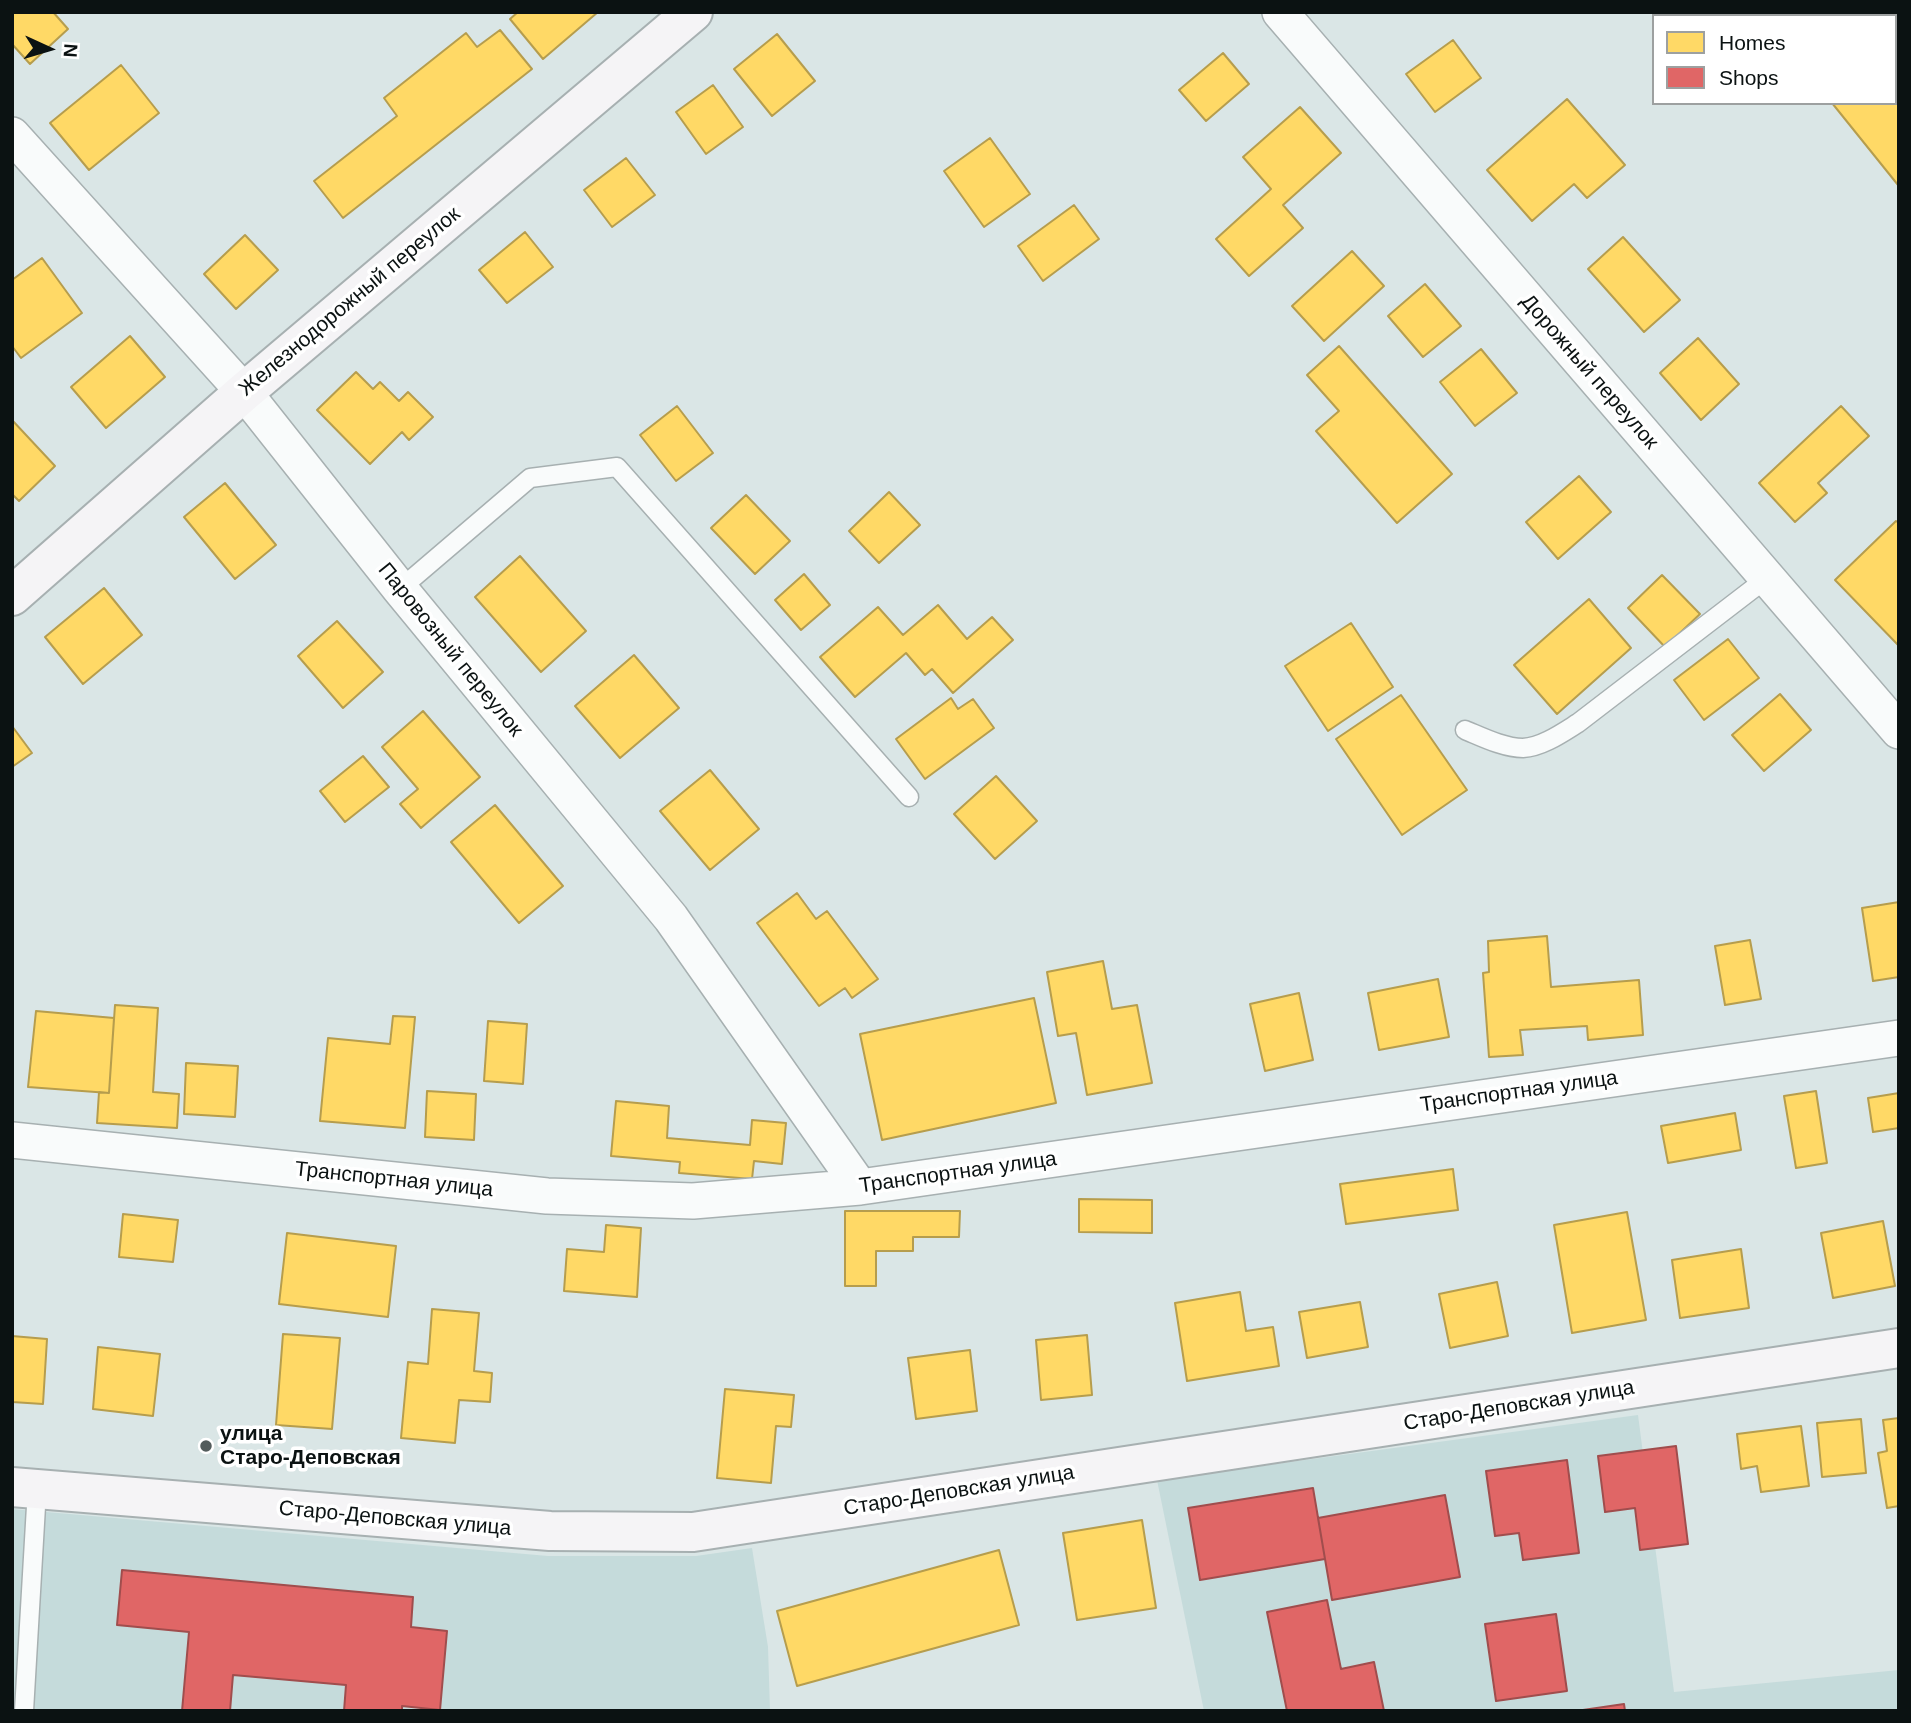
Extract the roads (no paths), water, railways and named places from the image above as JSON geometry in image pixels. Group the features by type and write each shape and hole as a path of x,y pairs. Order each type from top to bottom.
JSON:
{"main road":[{"name":"Железнодорожный переулок","path":"12,596 244,392 693,12"},
{"name":"Старо-Деповская улица","path":"24,1488 550,1531 693,1532 1899,1348"}],"street":[{"name":"Дорожный переулок","path":"1280,12 1899,732"},
{"name":"Паровозный переулок","path":"12,135 244,392 400,589 671,918 860,1187"},
{"name":"Транспортная улица","path":"12,1140 547,1196 693,1201 860,1187 1899,1038"}],"lane":[{"path":"400,589 530,478 617,467 909,797"},
{"path":"1465,730 1495,742 1523,748 1554,738 1578,723 1767,578"},
{"path":"24,1488 24,1711"}],"place":[{"name":"улица Старо-Деповская","path":"206,1446"}]}
